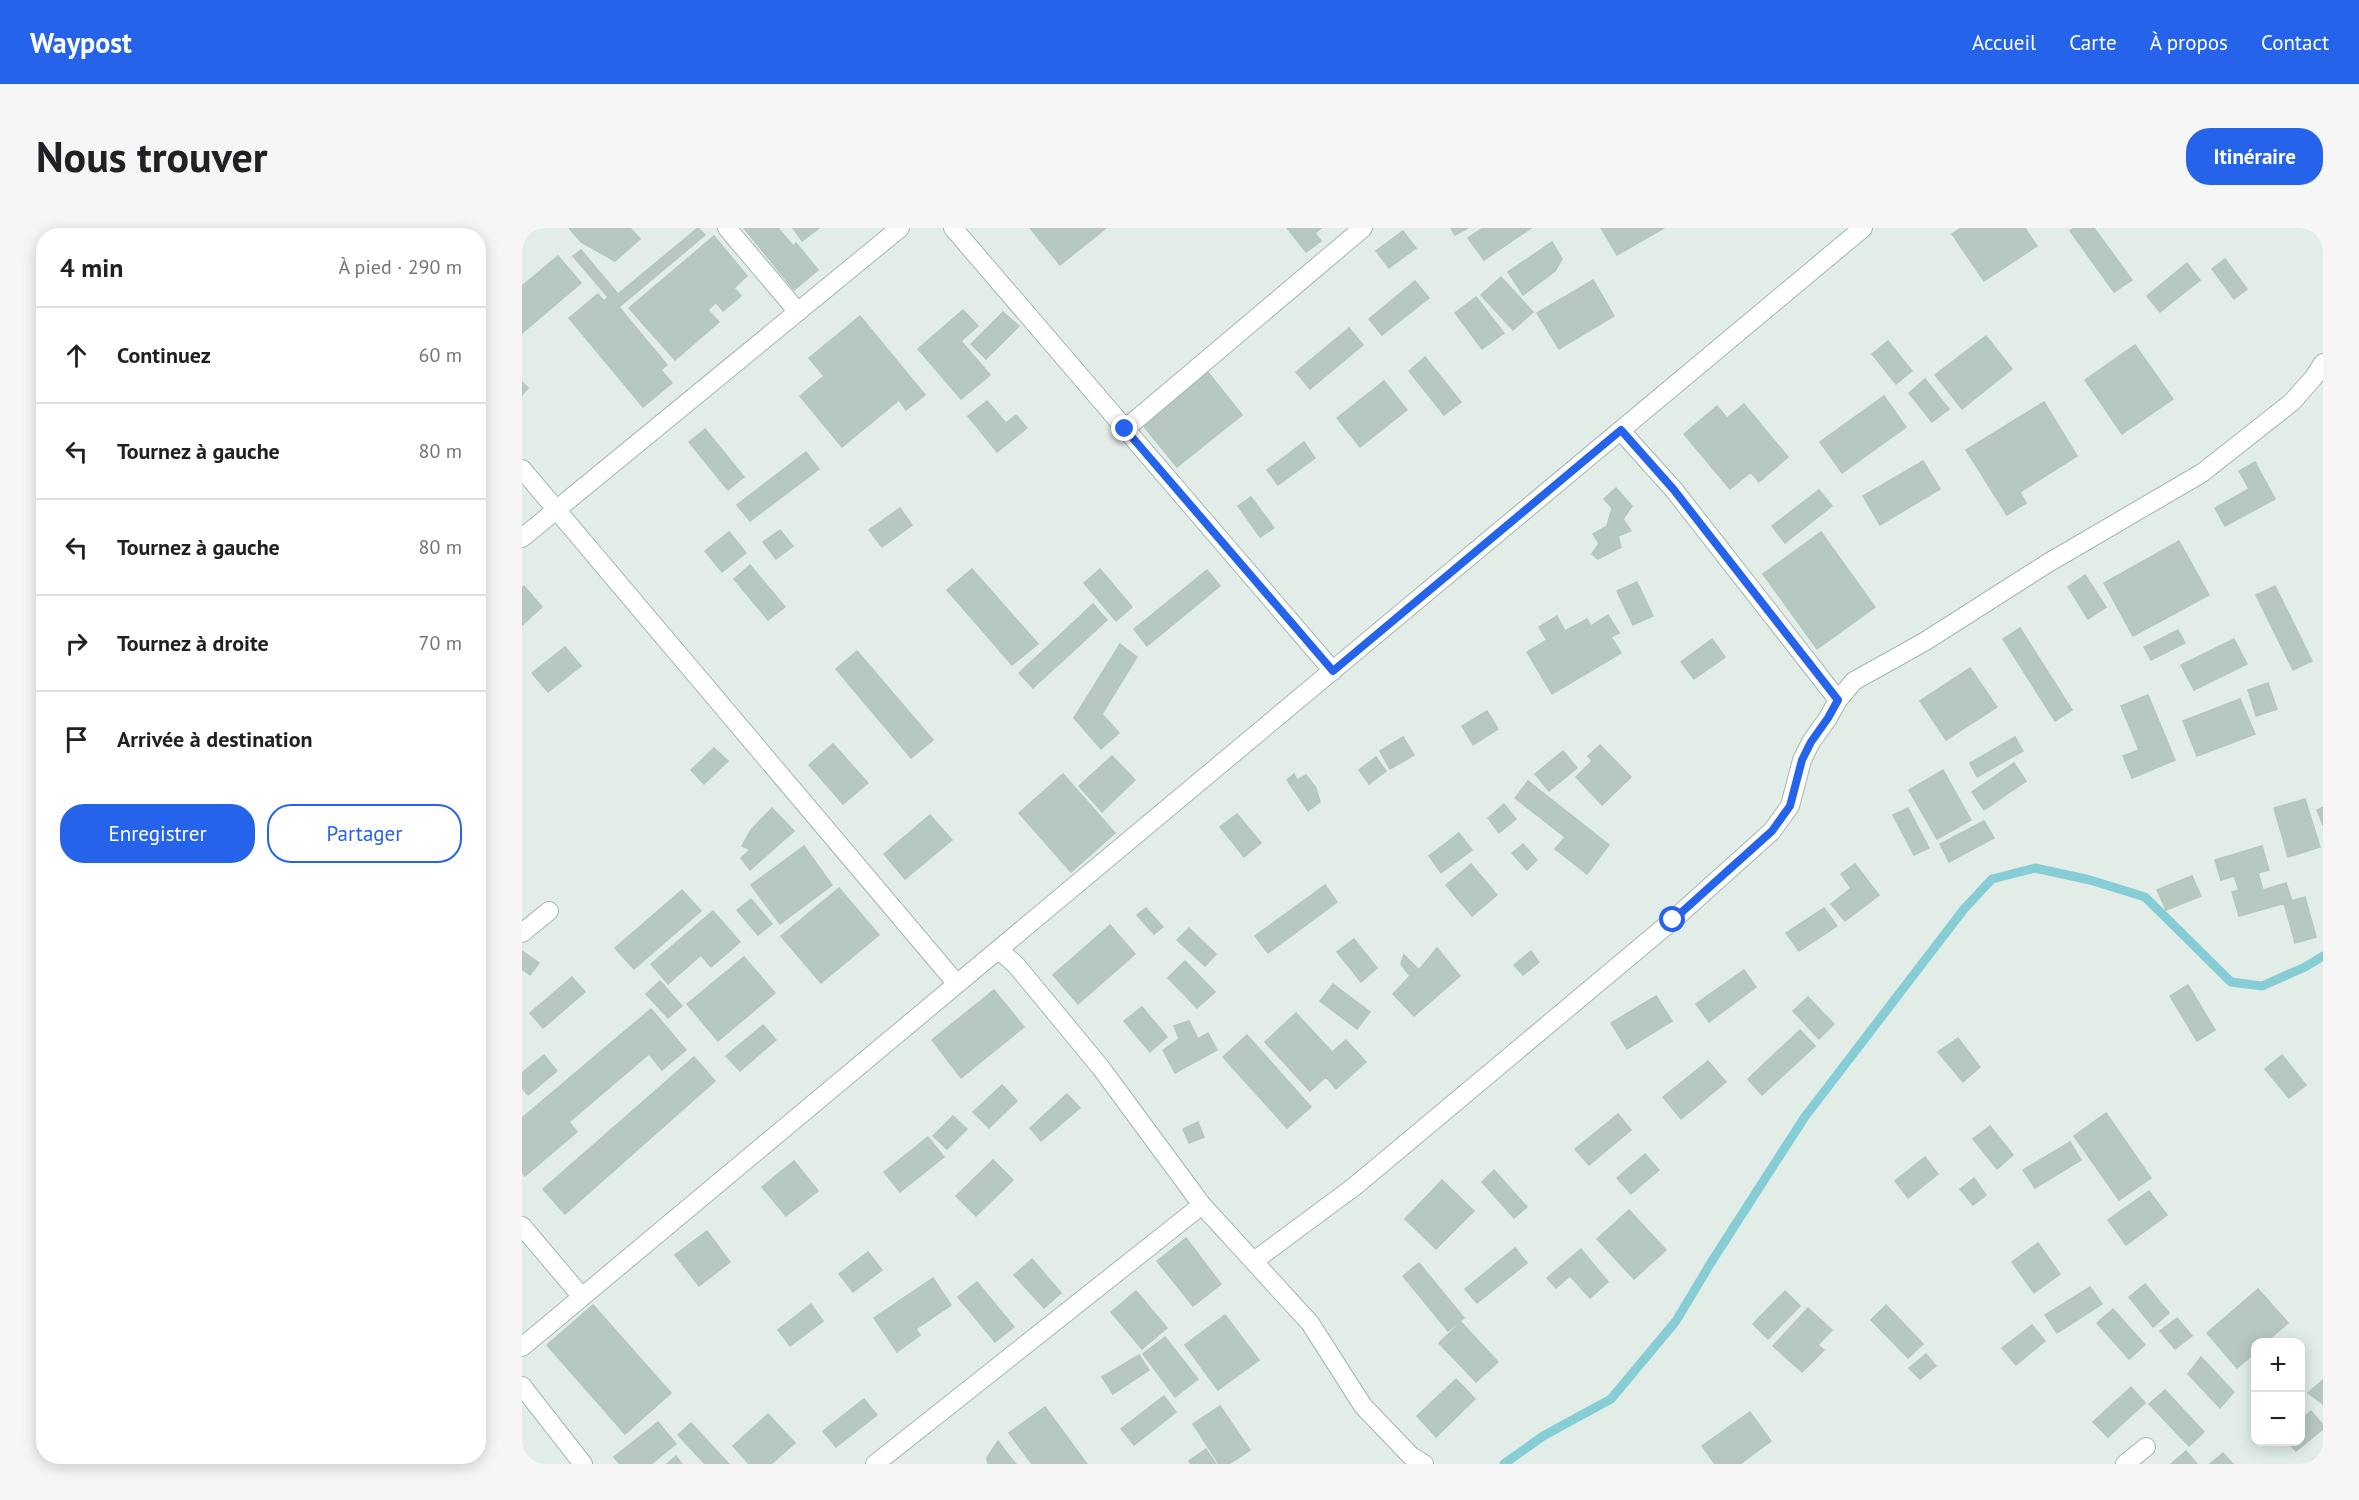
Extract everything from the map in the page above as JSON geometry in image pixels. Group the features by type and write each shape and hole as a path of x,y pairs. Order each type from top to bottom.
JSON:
{"street":[{"path":"727,228 798,312"},
{"path":"522,538 900,228"},
{"path":"953,228 1333,671"},
{"path":"1125,429 1363,228"},
{"path":"522,1347 1863,228"},
{"path":"1254,1261 1364,1179 1673,920 1772,831 1790,806 1802,760 1811,742 1838,700 1854,681 1924,642 2048,563 2202,473 2292,402 2323,363"},
{"path":"1621,430 1674,490 1838,700"},
{"path":"522,469 957,984"},
{"path":"522,933 549,911"},
{"path":"999,950 1016,965 1101,1068 1202,1205 1310,1323 1363,1406 1412,1461"},
{"path":"875,1464 1202,1205"},
{"path":"522,1226 582,1297"},
{"path":"522,1386 583,1464"},
{"path":"2125,1464 2146,1447"}],"building":[{"path":"522,228 532,228 522,236"},
{"path":"569,228 630,228 640,239 615,261 581,242"},
{"path":"698,228 705,235 619,307 667,365 661,370 672,383 643,407 569,318 598,294 604,301 608,297 573,256 581,250 618,294"},
{"path":"744,228 778,228 793,246 796,243 818,270 794,290"},
{"path":"793,228 819,228 802,241"},
{"path":"1030,228 1106,228 1060,265"},
{"path":"1287,228 1321,228 1315,233 1321,241 1306,252"},
{"path":"1451,228 1468,228 1455,235"},
{"path":"1483,228 1531,228 1484,260 1468,238"},
{"path":"1601,228 1664,228 1617,255"},
{"path":"1961,228 2025,228 2037,246 1984,281 1952,234"},
{"path":"2074,228 2094,228 2132,280 2114,292 2070,231"},
{"path":"1403,231 1416,248 1389,268 1376,251"},
{"path":"714,236 747,276 734,288 741,296 723,311 716,302 708,310 719,322 675,360 629,308"},
{"path":"1552,242 1562,259 1555,271 1523,295 1508,272"},
{"path":"558,256 581,283 522,333 522,286"},
{"path":"2225,259 2247,289 2234,299 2212,269"},
{"path":"2187,263 2200,280 2160,312 2147,296"},
{"path":"1501,277 1533,312 1513,330 1481,295"},
{"path":"1593,280 1614,316 1559,349 1537,313"},
{"path":"1415,281 1429,298 1382,335 1369,319"},
{"path":"1476,297 1504,333 1482,349 1455,313"},
{"path":"963,310 978,326 961,341 990,375 961,399 918,349"},
{"path":"1003,312 1019,326 986,359 971,344"},
{"path":"860,316 925,395 906,410 899,400 842,447 800,396 824,376 809,358"},
{"path":"1349,328 1363,345 1310,389 1296,372"},
{"path":"1986,336 2012,369 1962,409 1935,375"},
{"path":"1888,341 1912,371 1896,384 1872,354"},
{"path":"2135,345 2173,399 2122,434 2085,380"},
{"path":"1425,357 1461,402 1444,415 1409,371"},
{"path":"1207,371 1242,415 1177,467 1142,424"},
{"path":"1925,379 1949,409 1932,422 1909,393"},
{"path":"1384,381 1407,410 1360,447 1337,418"},
{"path":"522,382 528,388 522,395"},
{"path":"1884,396 1906,427 1842,473 1820,442"},
{"path":"987,401 1006,423 1016,415 1027,428 997,452 968,416"},
{"path":"2044,402 2077,456 2020,492 2026,503 2007,515 1966,450"},
{"path":"1744,404 1788,457 1759,482 1751,472 1730,489 1684,434 1717,406 1727,418"},
{"path":"705,429 744,477 728,490 689,442"},
{"path":"1304,442 1315,458 1278,485 1267,470"},
{"path":"806,452 819,469 750,521 737,505"},
{"path":"1923,461 1940,489 1880,525 1863,496"},
{"path":"2255,462 2275,499 2225,526 2215,508 2249,489 2239,471"},
{"path":"1616,488 1632,506 1623,519 1631,531 1618,536 1621,547 1598,559 1592,554 1599,543 1593,534 1607,526 1612,508 1604,499"},
{"path":"1819,490 1832,506 1785,543 1772,526"},
{"path":"1251,497 1274,528 1260,537 1238,506"},
{"path":"900,508 912,525 882,547 869,530"},
{"path":"780,530 793,546 776,559 763,542"},
{"path":"729,532 746,553 722,572 705,551"},
{"path":"1821,532 1875,607 1817,649 1763,574"},
{"path":"2179,541 2209,595 2133,636 2104,583"},
{"path":"750,565 785,607 768,620 734,579"},
{"path":"972,569 1038,644 1012,665 947,590"},
{"path":"1100,569 1132,607 1116,621 1084,583"},
{"path":"1207,570 1220,586 1147,646 1134,629"},
{"path":"2085,575 2106,607 2088,619 2068,587"},
{"path":"1637,582 1653,616 1633,625 1617,591"},
{"path":"524,586 542,607 522,625 522,588"},
{"path":"2275,586 2312,661 2293,670 2256,595"},
{"path":"1093,604 1107,620 1033,688 1019,673"},
{"path":"1608,615 1619,633 1611,637 1621,653 1552,694 1527,652 1547,640 1539,627 1557,616 1565,631 1587,619 1591,626"},
{"path":"2020,628 2072,710 2055,721 2003,639"},
{"path":"2178,630 2185,643 2151,660 2144,647"},
{"path":"1712,639 1725,657 1694,679 1681,662"},
{"path":"2234,639 2247,664 2194,690 2181,665"},
{"path":"1120,644 1137,657 1102,714 1119,733 1101,749 1074,718"},
{"path":"565,647 581,666 548,692 532,673"},
{"path":"857,651 933,740 911,758 836,669"},
{"path":"1970,668 1997,707 1946,740 1920,701"},
{"path":"2268,683 2277,709 2256,716 2248,690"},
{"path":"2148,695 2175,760 2132,778 2123,756 2139,750 2121,706"},
{"path":"2240,699 2255,734 2197,756 2183,721"},
{"path":"1487,711 1498,729 1473,745 1462,726"},
{"path":"1403,737 1414,755 1390,769 1380,751"},
{"path":"2015,737 2023,751 1977,777 1970,763"},
{"path":"833,744 868,783 843,804 809,765"},
{"path":"1600,745 1631,777 1602,805 1576,777 1592,761 1588,756"},
{"path":"714,748 728,761 704,784 691,770"},
{"path":"1563,751 1577,768 1549,791 1535,774"},
{"path":"1112,756 1135,780 1102,812 1079,786"},
{"path":"1376,757 1386,771 1369,784 1359,770"},
{"path":"2014,763 2026,781 1984,810 1972,792"},
{"path":"1943,770 1971,820 1937,839 1909,790"},
{"path":"1063,774 1115,833 1071,872 1019,813"},
{"path":"1294,774 1297,780 1306,775 1316,788 1320,802 1308,811 1287,780"},
{"path":"1528,781 1609,845 1587,874 1555,849 1565,837 1515,798"},
{"path":"2305,799 2320,847 2288,857 2274,808"},
{"path":"1504,804 1516,819 1499,833 1488,818"},
{"path":"2323,807 2323,825 2317,810"},
{"path":"772,808 794,831 750,870 741,858 750,850 742,846 751,830"},
{"path":"1908,808 1929,848 1914,855 1893,815"},
{"path":"1237,814 1261,843 1244,857 1220,827"},
{"path":"930,815 952,840 905,879 884,854"},
{"path":"1984,821 1994,838 1949,862 1940,844"},
{"path":"1459,833 1472,850 1441,873 1429,856"},
{"path":"1523,844 1537,860 1527,870 1512,853"},
{"path":"804,846 832,885 780,924 751,885"},
{"path":"2262,846 2269,870 2258,873 2263,890 2286,883 2292,901 2239,916 2232,892 2239,890 2234,876 2221,880 2215,860"},
{"path":"1471,864 1497,895 1472,916 1446,885"},
{"path":"1855,864 1879,895 1845,921 1831,904 1851,888 1841,874"},
{"path":"2192,876 2201,896 2166,910 2157,890"},
{"path":"1325,885 1337,902 1268,953 1255,936"},
{"path":"839,888 879,935 821,983 781,936"},
{"path":"682,890 701,911 634,969 615,948"},
{"path":"2305,897 2316,937 2295,943 2284,903"},
{"path":"751,899 772,924 758,935 737,910"},
{"path":"1146,908 1163,927 1154,934 1137,915"},
{"path":"1824,908 1837,926 1799,951 1786,933"},
{"path":"713,911 740,942 711,967 701,955 668,984 651,964"},
{"path":"1110,925 1135,954 1078,1004 1053,975"},
{"path":"1189,928 1216,954 1205,966 1177,940"},
{"path":"1354,939 1377,968 1361,982 1337,952"},
{"path":"1437,948 1460,976 1414,1016 1393,994 1410,976 1401,964 1404,955 1419,970"},
{"path":"522,951 539,963 530,975 522,969"},
{"path":"1531,951 1539,962 1523,975 1514,965"},
{"path":"744,957 775,993 718,1041 687,1004"},
{"path":"1185,961 1215,992 1197,1008 1168,978"},
{"path":"1744,970 1756,987 1709,1022 1696,1004"},
{"path":"572,977 585,992 543,1028 530,1013"},
{"path":"660,981 682,1006 668,1018 646,994"},
{"path":"1333,984 1370,1012 1357,1029 1320,1001"},
{"path":"2188,985 2215,1030 2197,1041 2170,996"},
{"path":"994,990 1024,1027 961,1078 932,1040"},
{"path":"1656,996 1672,1021 1627,1049 1611,1023"},
{"path":"1808,997 1834,1024 1819,1039 1793,1011"},
{"path":"1142,1007 1167,1037 1150,1052 1124,1021"},
{"path":"651,1009 686,1050 662,1070 649,1054 569,1122 577,1132 525,1176 522,1172 522,1118"},
{"path":"1296,1013 1332,1052 1346,1040 1366,1062 1336,1089 1326,1077 1310,1091 1265,1042"},
{"path":"1189,1021 1198,1039 1208,1033 1217,1050 1175,1073 1163,1050 1179,1039 1174,1026"},
{"path":"763,1025 776,1040 740,1071 726,1056"},
{"path":"1800,1030 1815,1046 1762,1095 1748,1079"},
{"path":"1247,1035 1311,1107 1287,1128 1223,1057"},
{"path":"1958,1038 1980,1067 1963,1082 1938,1052"},
{"path":"544,1055 557,1071 528,1095 522,1088 522,1073"},
{"path":"2282,1055 2306,1085 2289,1098 2265,1069"},
{"path":"694,1057 715,1081 565,1214 543,1189"},
{"path":"1708,1061 1726,1082 1681,1119 1663,1097"},
{"path":"1002,1085 1017,1101 989,1128 973,1112"},
{"path":"1067,1094 1080,1108 1041,1141 1030,1128"},
{"path":"2106,1113 2151,1178 2119,1200 2074,1136"},
{"path":"1618,1114 1631,1130 1589,1165 1575,1149"},
{"path":"953,1116 967,1129 947,1149 933,1136"},
{"path":"1198,1122 1204,1137 1189,1143 1183,1129"},
{"path":"1990,1126 2013,1155 1997,1169 1973,1139"},
{"path":"928,1137 944,1157 900,1192 884,1172"},
{"path":"2070,1142 2081,1160 2035,1188 2023,1170"},
{"path":"1645,1154 1659,1170 1631,1194 1617,1178"},
{"path":"1925,1157 1938,1174 1908,1198 1895,1181"},
{"path":"993,1160 1013,1180 976,1216 956,1196"},
{"path":"794,1161 818,1191 786,1216 762,1187"},
{"path":"1494,1170 1527,1207 1514,1218 1482,1182"},
{"path":"1974,1178 1986,1195 1973,1205 1960,1189"},
{"path":"1442,1180 1474,1211 1436,1249 1405,1219"},
{"path":"2149,1191 2167,1215 2126,1245 2108,1220"},
{"path":"1629,1210 1666,1250 1634,1279 1597,1239"},
{"path":"707,1231 730,1262 699,1286 675,1255"},
{"path":"1186,1238 1221,1284 1193,1306 1157,1261"},
{"path":"2038,1243 2060,1274 2034,1293 2012,1262"},
{"path":"1515,1248 1527,1263 1477,1303 1465,1289"},
{"path":"1581,1249 1608,1282 1590,1298 1570,1276 1556,1288 1547,1278"},
{"path":"868,1252 882,1270 853,1292 839,1274"},
{"path":"1032,1259 1061,1293 1044,1308 1014,1275"},
{"path":"1419,1263 1464,1318 1448,1331 1403,1276"},
{"path":"933,1278 951,1305 916,1329 920,1335 897,1352 874,1318"},
{"path":"977,1282 1014,1327 995,1342 958,1297"},
{"path":"2145,1284 2169,1313 2153,1327 2129,1297"},
{"path":"2090,1287 2102,1304 2057,1333 2045,1315"},
{"path":"2258,1289 2288,1323 2271,1338 2251,1338 2251,1356 2237,1368 2207,1333"},
{"path":"1136,1291 1167,1328 1142,1349 1111,1312"},
{"path":"1785,1291 1800,1306 1768,1339 1753,1324"},
{"path":"811,1304 823,1321 790,1346 778,1330"},
{"path":"593,1305 671,1393 625,1434 547,1345"},
{"path":"1886,1305 1923,1344 1908,1358 1871,1320"},
{"path":"1808,1308 1832,1330 1818,1345 1824,1350 1802,1372 1773,1346"},
{"path":"2113,1309 2145,1345 2129,1359 2097,1323"},
{"path":"1225,1315 1259,1360 1218,1390 1185,1345"},
{"path":"2177,1318 2192,1336 2175,1349 2160,1331"},
{"path":"1461,1322 1498,1362 1476,1382 1439,1343"},
{"path":"2032,1325 2045,1341 2016,1365 2002,1348"},
{"path":"1165,1337 1198,1379 1175,1397 1143,1354"},
{"path":"1926,1354 1936,1366 1920,1379 1909,1368"},
{"path":"1139,1355 1149,1370 1113,1394 1102,1377"},
{"path":"2201,1357 2234,1392 2220,1408 2188,1374"},
{"path":"1456,1379 1475,1399 1436,1437 1417,1416"},
{"path":"2323,1380 2323,1404 2308,1393"},
{"path":"2131,1387 2145,1403 2108,1437 2093,1422"},
{"path":"2165,1390 2204,1432 2189,1446 2149,1404"},
{"path":"1164,1396 1176,1412 1134,1445 1121,1429"},
{"path":"864,1399 877,1415 836,1447 823,1431"},
{"path":"1220,1406 1250,1450 1229,1464 1219,1464 1193,1424"},
{"path":"1045,1407 1087,1464 1032,1464 1009,1433"},
{"path":"2311,1411 2323,1425 2323,1429 2305,1444 2305,1416"},
{"path":"1750,1412 1771,1441 1740,1464 1715,1464 1702,1446"},
{"path":"768,1414 795,1443 771,1464 749,1464 733,1446"},
{"path":"658,1422 676,1444 651,1464 620,1464 614,1457"},
{"path":"691,1423 729,1464 705,1464 678,1435"},
{"path":"998,1441 1016,1464 988,1464 987,1458"},
{"path":"2292,1446 2302,1446 2296,1451"},
{"path":"1206,1449 1216,1464 1191,1464 1189,1461"},
{"path":"2186,1451 2197,1464 2171,1464"},
{"path":"2223,1453 2233,1464 2210,1464"},
{"path":"676,1456 682,1464 667,1464"},
{"path":"2318,1456 2323,1464 2308,1464"}],"waterway":[{"path":"1504,1464 1543,1436 1611,1399 1676,1321 1804,1118 1964,909 1992,879 2035,868 2090,880 2145,897 2231,982 2262,986 2305,967 2323,956"}],"route":[{"path":"1125,429 1333,671 1621,430 1674,490 1838,700 1811,742 1802,760 1790,806 1772,831 1673,920"}]}
